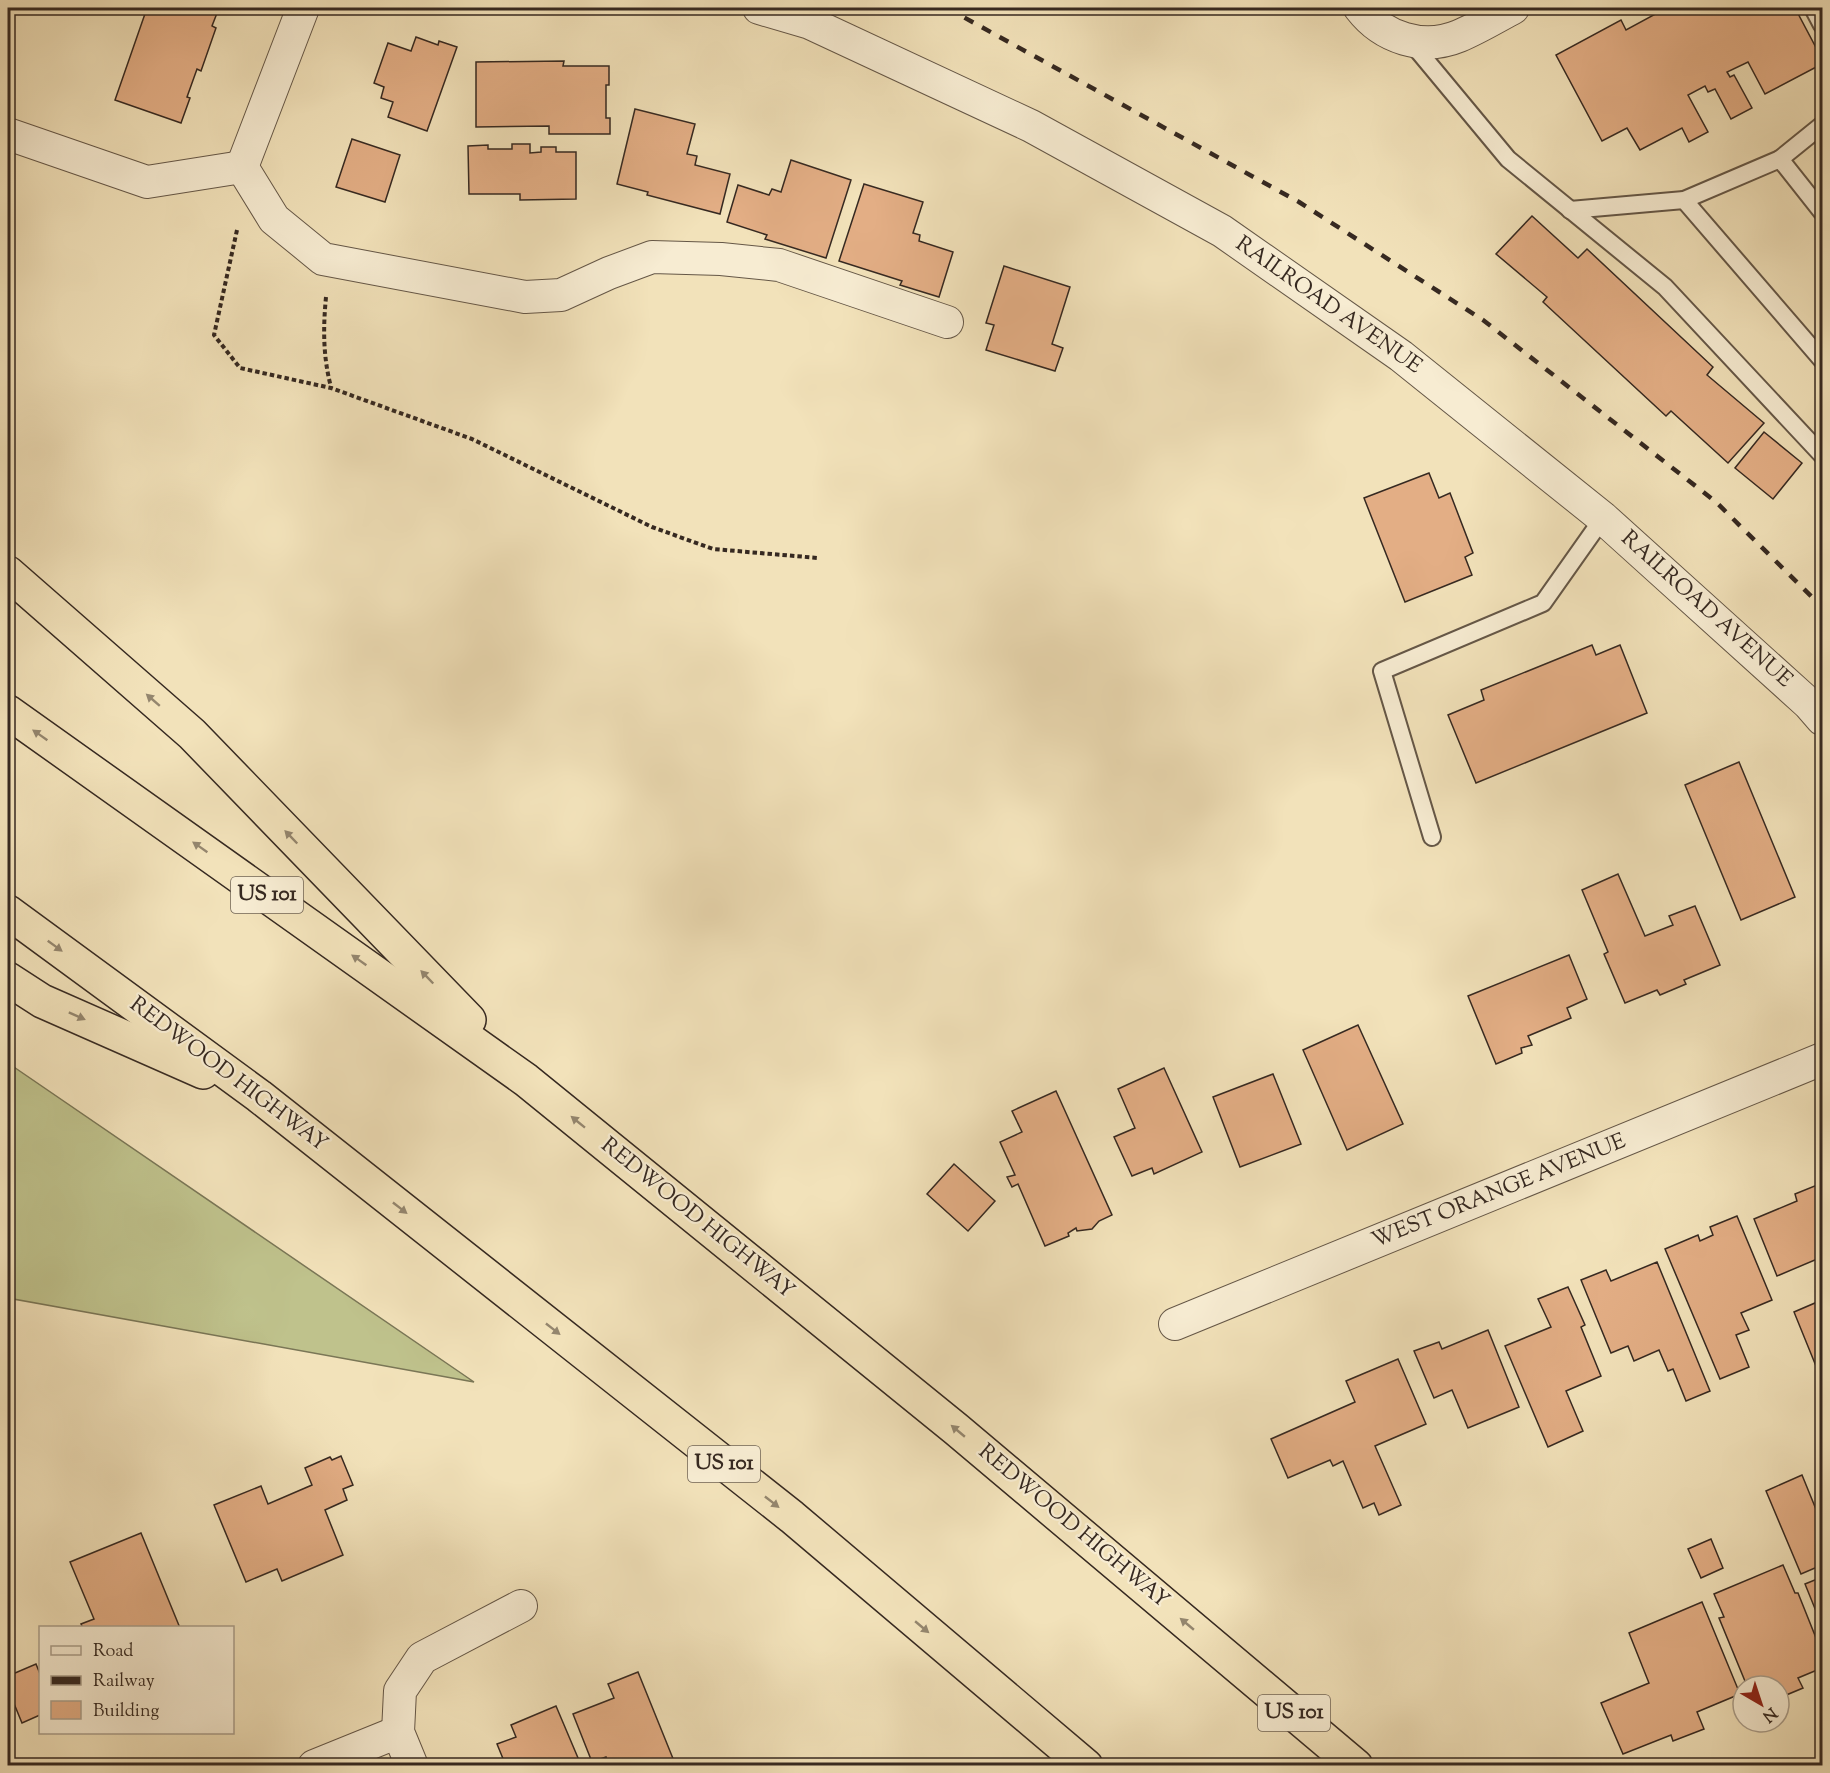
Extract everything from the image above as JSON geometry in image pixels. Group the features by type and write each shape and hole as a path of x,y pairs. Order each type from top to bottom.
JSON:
{"highway":[{"path":"8,573 192,734 526,1080"},
{"name":"REDWOOD HIGHWAY","path":"8,712 526,1080 956,1429 1356,1766"},
{"name":"REDWOOD HIGHWAY","path":"8,912 259,1096 792,1517 1086,1766"},
{"path":"8,979 42,1001 259,1096"}],"street":[{"path":"303,8 250,179 274,219 323,259 525,297 561,295 609,273 652,257 756,262 779,265 947,322"},
{"name":"RAILROAD AVENUE","path":"759,8 810,23 1032,126 1222,231 1401,356 1603,518 1809,704 1822,719"},
{"path":"1360,8 1368,19 1388,33 1409,40 1435,41 1454,38 1513,8"},
{"path":"8,134 147,182 250,179"},
{"name":"WEST ORANGE AVENUE","path":"1175,1324 1822,1059"},
{"path":"412,1766 398,1732 400,1691 422,1658 521,1606"},
{"path":"314,1766 398,1732"}],"lane":[{"path":"1813,8 1822,25"},
{"path":"1409,40 1508,159 1665,287 1822,455"},
{"path":"1570,210 1684,200 1780,159 1822,125"},
{"path":"1780,159 1822,212"},
{"path":"1684,200 1822,360"},
{"path":"1432,837 1382,671 1543,603 1603,518"}],"path":[{"path":"250,179 214,334 240,368 331,388 472,439 652,527 713,549 818,558"},
{"path":"331,388 325,365 324,325 326,289 333,261"}],"green space":[{"path":"8,1063 474,1382 8,1298"}],"building":[{"path":"147,8 219,8 212,26 216,28 201,71 197,69 181,123 115,100"},
{"path":"1662,8 1795,8 1822,59 1822,64 1765,94 1748,62 1727,72 1730,77 1734,75 1752,108 1731,119 1715,89 1708,92 1705,86 1688,95 1708,132 1689,142 1682,128 1640,150 1627,128 1602,141 1556,55 1621,20 1626,30 1663,10"},
{"path":"416,37 438,45 439,41 457,47 427,131 388,117 393,102 381,98 384,87 374,83 388,43 411,51"},
{"path":"564,61 563,66 609,66 609,85 606,85 606,118 610,118 610,134 549,134 549,126 476,127 476,62"},
{"path":"635,109 695,124 687,154 697,156 695,165 730,174 720,214 647,195 648,192 617,184"},
{"path":"352,139 400,155 385,202 336,187"},
{"path":"512,144 530,144 530,153 541,152 541,147 556,147 556,152 576,152 576,199 520,200 520,194 469,194 468,146 488,145 488,149 512,149"},
{"path":"791,160 851,180 826,258 765,239 767,235 727,222 738,185 769,195 772,189 781,192"},
{"path":"864,184 923,202 913,233 920,235 919,241 953,252 939,297 900,285 902,281 839,261"},
{"path":"1532,216 1578,258 1587,249 1713,367 1707,375 1764,423 1728,463 1671,411 1666,416 1543,302 1547,297 1496,254"},
{"path":"1004,266 1070,287 1052,344 1063,348 1055,371 986,350 994,325 986,323"},
{"path":"1764,432 1802,463 1773,499 1735,468"},
{"path":"1429,473 1439,498 1450,493 1473,553 1465,557 1472,575 1405,602 1364,498"},
{"path":"1592,645 1596,655 1620,645 1647,713 1476,783 1448,715 1484,700 1481,690"},
{"path":"1739,762 1795,897 1741,920 1685,785"},
{"path":"1618,874 1645,936 1673,925 1669,916 1695,906 1720,965 1684,980 1686,984 1660,995 1657,990 1625,1003 1604,954 1608,952 1582,890"},
{"path":"1569,955 1587,999 1567,1008 1571,1018 1528,1036 1532,1045 1521,1048 1522,1053 1496,1064 1468,996"},
{"path":"1358,1025 1403,1124 1347,1150 1303,1050"},
{"path":"1164,1068 1202,1152 1154,1174 1152,1168 1132,1176 1114,1137 1135,1128 1118,1089"},
{"path":"1273,1074 1301,1144 1240,1167 1213,1097"},
{"path":"1056,1091 1112,1215 1099,1221 1092,1229 1077,1231 1076,1228 1068,1233 1069,1236 1045,1246 1018,1184 1012,1187 1007,1177 1015,1175 1000,1142 1022,1132 1012,1111"},
{"path":"954,1164 995,1201 968,1231 927,1194"},
{"path":"1822,1183 1822,1257 1777,1276 1754,1219 1797,1201 1795,1194"},
{"path":"1737,1216 1772,1300 1741,1313 1749,1330 1736,1335 1749,1367 1720,1379 1665,1249 1698,1235 1700,1241 1713,1235 1710,1227"},
{"path":"1657,1262 1710,1391 1686,1401 1673,1369 1668,1371 1659,1350 1634,1361 1628,1346 1611,1353 1581,1280 1606,1270 1611,1281"},
{"path":"1568,1287 1585,1325 1581,1327 1601,1376 1566,1391 1583,1431 1548,1447 1505,1346 1551,1327 1538,1299"},
{"path":"1822,1300 1822,1369 1818,1371 1794,1312"},
{"path":"1488,1330 1519,1407 1468,1428 1452,1390 1434,1398 1414,1351 1439,1342 1442,1349"},
{"path":"1398,1359 1426,1424 1375,1446 1401,1505 1379,1515 1374,1503 1363,1508 1343,1461 1333,1466 1330,1460 1288,1478 1271,1439 1355,1402 1346,1381"},
{"path":"341,1456 353,1485 343,1489 347,1500 325,1510 343,1555 282,1581 277,1569 246,1582 214,1505 261,1486 268,1504 312,1485 305,1468 330,1457 332,1460"},
{"path":"1802,1475 1822,1524 1822,1565 1801,1574 1766,1491"},
{"path":"141,1533 179,1626 82,1626 81,1624 94,1619 70,1562"},
{"path":"1711,1539 1723,1568 1701,1578 1688,1549"},
{"path":"1783,1565 1795,1593 1798,1593 1822,1653 1822,1668 1798,1678 1803,1688 1791,1693 1791,1674 1742,1674 1719,1618 1724,1617 1714,1594"},
{"path":"1822,1577 1822,1626 1805,1584"},
{"path":"1702,1602 1732,1674 1731,1698 1697,1712 1704,1729 1673,1741 1671,1735 1623,1754 1601,1703 1649,1683 1629,1633"},
{"path":"36,1664 39,1672 39,1715 22,1723 8,1689 8,1676"},
{"path":"638,1672 676,1766 609,1766 606,1757 592,1762 573,1714 614,1698 608,1684"},
{"path":"556,1706 581,1765 506,1766 497,1744 516,1737 511,1725"}],"railway":[{"path":"947,8 1299,202 1483,320 1716,502 1822,607"}]}
